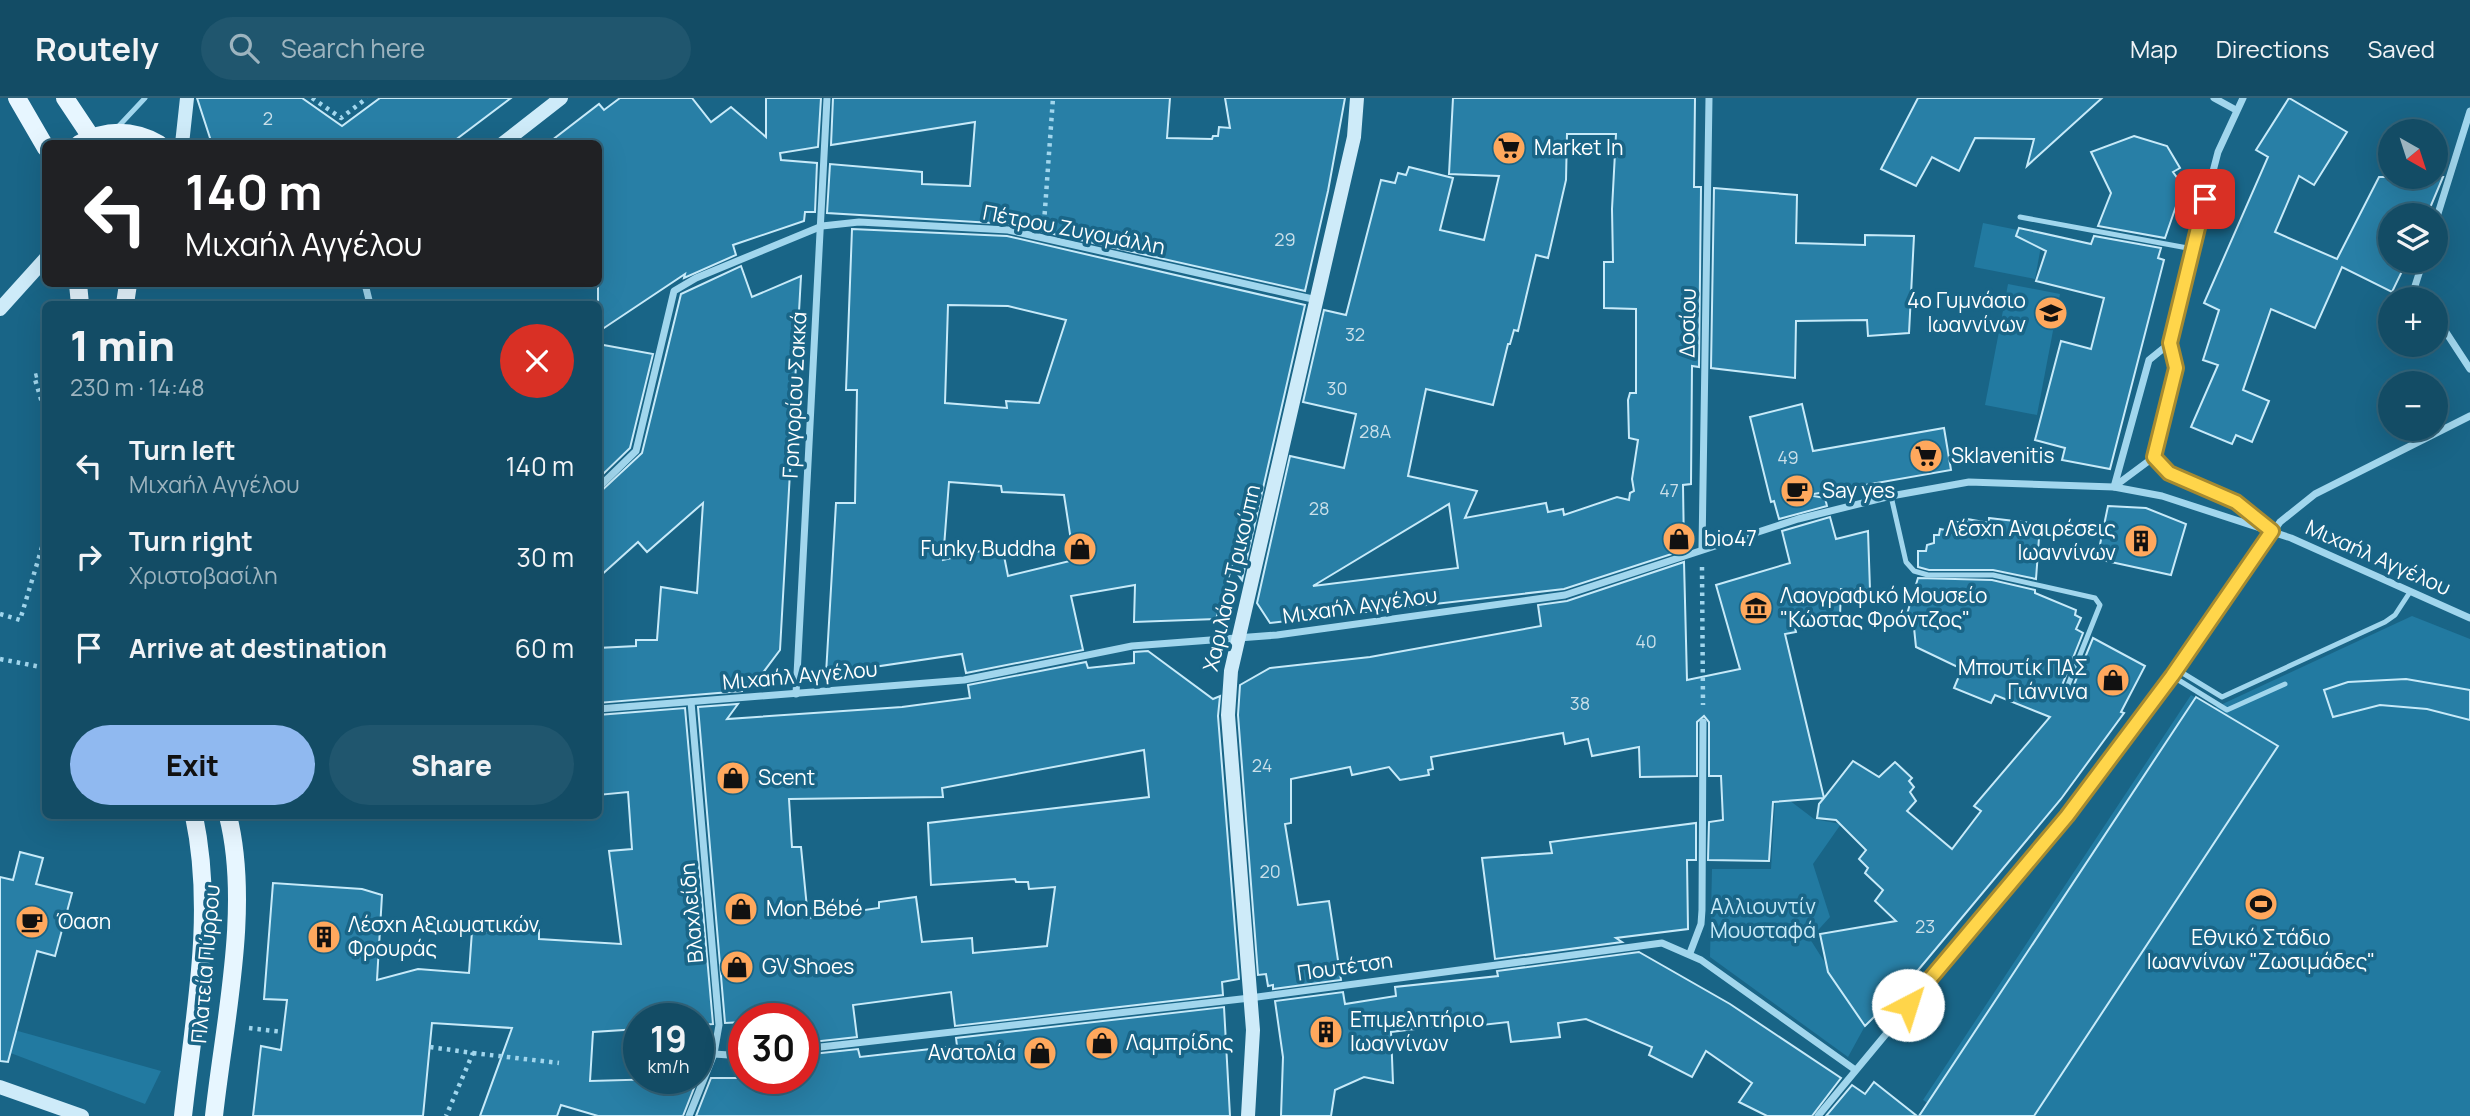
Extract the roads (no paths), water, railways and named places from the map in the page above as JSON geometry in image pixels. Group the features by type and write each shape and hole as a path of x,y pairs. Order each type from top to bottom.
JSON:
{"main road":[{"path":"17,98 42,141"},
{"path":"65,98 85,140 113,132 143,136 151,140"},
{"name":"Πλατεία Πύρρου","path":"183,1116 204,910 202,860 195,819"},
{"name":"Πλατεία Πύρρου","path":"215,1116 237,912 235,845 229,819"}],"street":[{"path":"183,140 187,98"},
{"path":"507,140 561,98"},
{"name":"Γρηγορίου Σακκά","path":"796,694 827,98"},
{"name":"Χαριλάου Τρικούπη","path":"1248,1116 1253,1030 1228,715 1236,639 1265,529 1354,137 1357,98"},
{"name":"Δοσίου","path":"1702,548 1709,98"},
{"path":"2214,98 2236,110"},
{"path":"2114,487 2154,457 2176,368 2170,343 2193,249 2218,152 2243,98"},
{"path":"2441,203 2470,111"},
{"name":"Πέτρου Ζυγομάλλη","path":"602,484 636,450 674,291 696,278 822,226 859,222 993,228 1317,300"},
{"path":"0,309 42,262"},
{"path":"2448,335 2470,369"},
{"path":"2114,487 2149,359 2170,343"},
{"path":"1818,1116 1854,1069 2067,816 2174,672 2272,531 2288,513 2315,494 2470,415"},
{"name":"Μιχαήλ Αγγέλου","path":"2154,457 2169,473 2236,502 2272,531"},
{"name":"Μιχαήλ Αγγέλου","path":"602,709 964,680 1096,651 1153,644 1236,639 1565,595 1702,548 1891,496 1979,481 2114,487 2171,498 2272,531 2470,618"},
{"name":"Βλαχλείδη","path":"691,702 719,1026 714,1054"},
{"path":"1690,953 1702,910 1703,722"},
{"name":"Πουτέτση","path":"819,1047 1250,998 1652,943 1675,946 1690,953 1854,1069"},
{"path":"714,1054 728,1055"},
{"path":"0,1087 82,1116"},
{"name":"Βλαχλείδη","path":"689,1116 698,1094"}],"lane":[{"path":"113,132 145,98"},
{"path":"2020,217 2193,249"},
{"path":"1891,496 1906,562 1914,571 1928,575 1993,575 2095,598 2100,605 2066,690"},
{"path":"2174,672 2222,697 2385,622 2395,615 2410,592"},
{"path":"2174,672 2227,710 2285,684"}],"place":[{"name":"Market In","path":"1509,148"},
{"name":"4ο Γυμνάσιο Ιωαννίνων","path":"2051,313"},
{"name":"Sklavenitis","path":"1926,456"},
{"name":"Say yes","path":"1797,491"},
{"name":"bio47","path":"1679,539"},
{"name":"Λέσχη Αναιρέσεις Ιωαννίνων","path":"2141,541"},
{"name":"Funky Buddha","path":"1080,549"},
{"name":"Λαογραφικό Μουσείο \"Κώστας Φρόντζος\"","path":"1756,608"},
{"name":"Μπουτίκ ΠΑΣ Γιάννινα","path":"2113,680"},
{"name":"Scent","path":"733,778"},
{"name":"Εθνικό Στάδιο Ιωαννίνων \"Ζωσιμάδες\"","path":"2261,904"},
{"name":"Mon Bébé","path":"741,909"},
{"name":"Όαση","path":"32,922"},
{"name":"Λέσχη Αξιωματικών Φρουράς","path":"324,937"},
{"name":"GV Shoes","path":"737,967"},
{"name":"Επιμελητήριο Ιωαννίνων","path":"1326,1032"},
{"name":"Λαμπρίδης","path":"1102,1043"},
{"name":"Ανατολία","path":"1040,1053"}],"park label":[{"name":"Αλλιουντίν Μουσταφά","path":"1763,919"}]}
